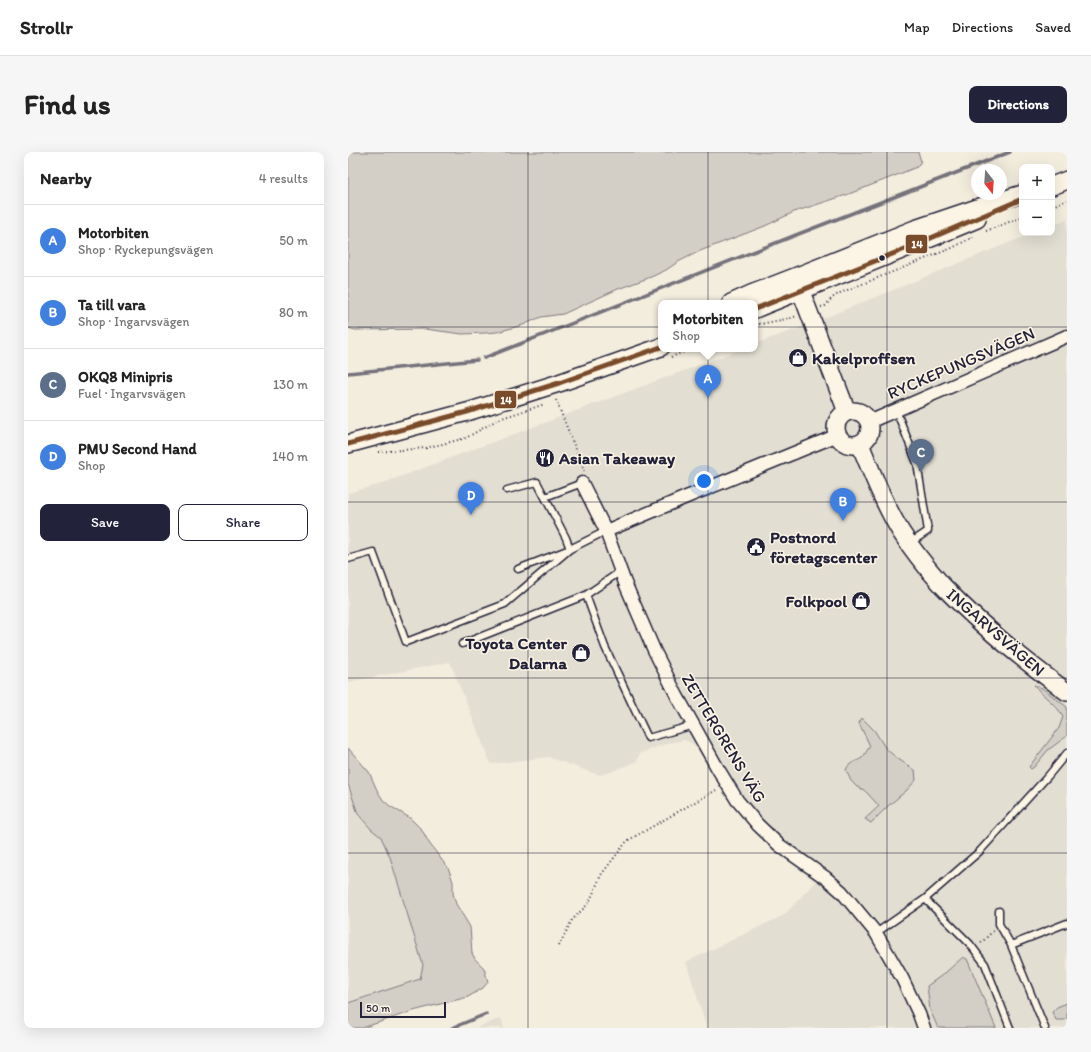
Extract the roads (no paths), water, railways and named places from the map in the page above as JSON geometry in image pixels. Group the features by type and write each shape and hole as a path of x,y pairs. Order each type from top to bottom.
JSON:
{"main road":[{"path":"758,308 798,284 915,229 1019,195"},
{"path":"738,300 751,294 798,284 910,247 1020,200"},
{"path":"798,284 847,412"},
{"path":"559,383 658,336"},
{"path":"348,444 467,412 559,383 658,348"},
{"path":"847,412 858,412 865,415 869,422 870,427 868,437 860,444 851,445 843,441 838,435 837,424 842,415 847,412"},
{"name":"INGARVSVÄGEN","path":"860,444 889,511 909,544 928,570 953,597 1001,642 1067,692"}],"street":[{"name":"RYCKEPUNGSVÄGEN","path":"869,422 1067,336"},
{"path":"582,483 606,532 684,498 838,435"},
{"name":"ZETTERGRENS VÄG","path":"606,532 620,571 666,676 737,800 758,825 779,845 826,878 842,892 876,932 902,978 924,1028"}],"lane":[{"path":"896,410 917,462 928,532 909,544"},
{"path":"508,490 537,482 566,538 570,549"},
{"path":"545,497 582,483"},
{"path":"518,568 570,549 606,532"},
{"path":"348,559 373,552 406,642 505,604 570,549"},
{"path":"462,644 586,595 620,571"},
{"path":"586,595 605,647 648,738 694,725"},
{"path":"876,932 926,899 980,851 1067,753"},
{"path":"926,899 970,944 985,964 1010,1028"},
{"path":"999,911 999,924 1012,945 1045,1028"},
{"path":"1012,945 1067,923"}],"waterway":[{"path":"484,358 1010,152"},
{"path":"348,373 477,360"},
{"path":"452,1028 486,1014"}],"place":[{"name":"Kakelproffsen","path":"798,358"},
{"name":"Motorbiten","path":"708,398"},
{"name":"Asian Takeaway","path":"545,458"},
{"name":"OKQ8 Minipris","path":"921,472"},
{"name":"PMU Second Hand","path":"471,515"},
{"name":"Ta till vara","path":"843,521"},
{"name":"Postnord företagscenter","path":"756,547"},
{"name":"Folkpool","path":"861,601"},
{"name":"Toyota Center Dalarna","path":"581,653"}]}
